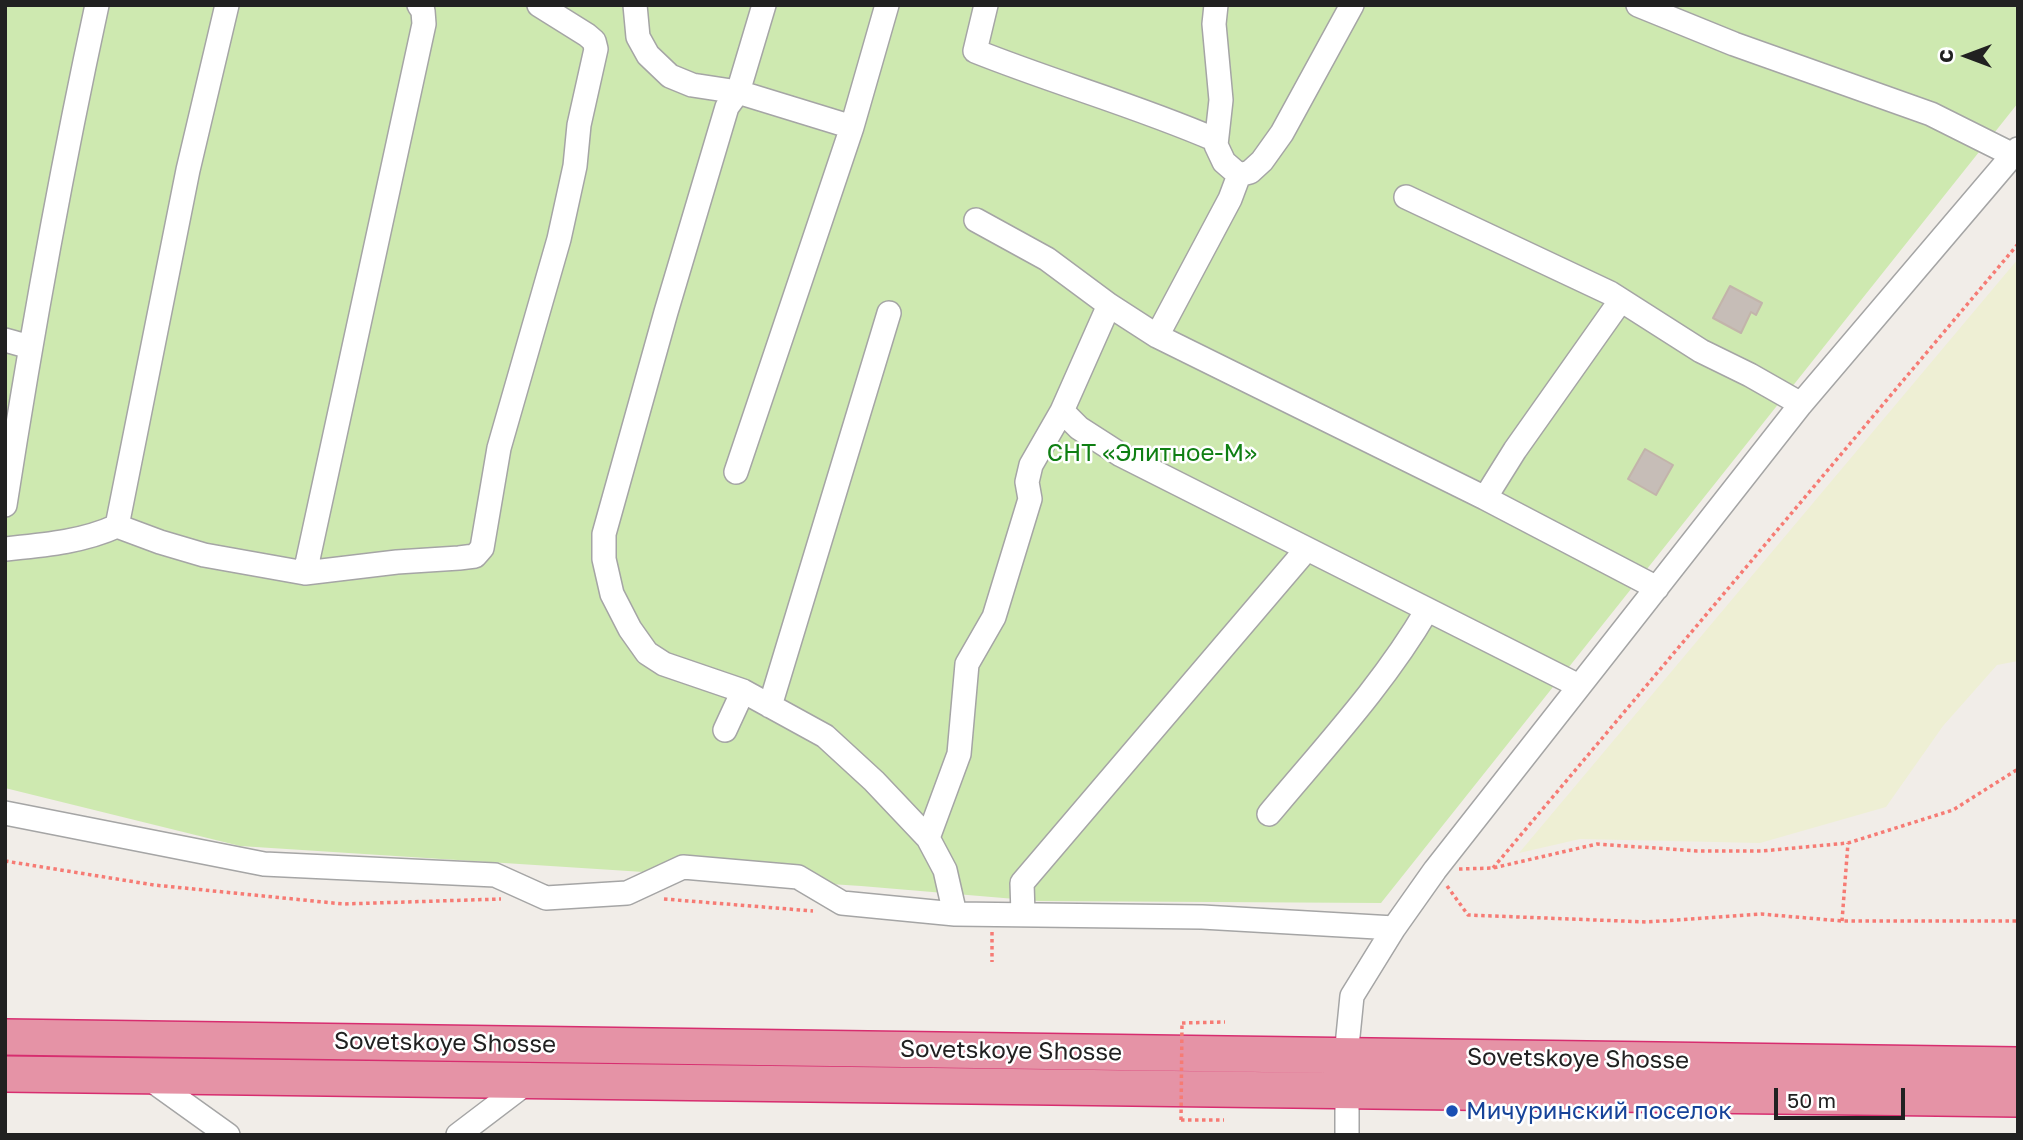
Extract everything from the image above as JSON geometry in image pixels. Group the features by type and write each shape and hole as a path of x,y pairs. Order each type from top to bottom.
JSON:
{"highway":[{"name":"Sovetskoye Shosse","path":"5,1037 1346,1073 2018,1098"},
{"name":"Sovetskoye Shosse","path":"5,1074 529,1081 2018,1065"}],"street":[{"path":"5,505 30,347 72,121 97,5"},
{"path":"117,526 188,170 227,5"},
{"path":"305,573 424,24 419,5"},
{"path":"5,549 41,546 94,536 117,526 204,555 305,573 459,558 475,555 482,548 499,448 559,239 575,166 579,125 596,49 594,41 587,35 539,5"},
{"path":"635,5 638,37 648,55 670,76 692,85 738,92 852,127"},
{"path":"764,5 738,92 727,107 673,287 608,521 604,559 612,594 630,629 647,653 664,664 743,691 825,736 874,781 928,838 945,870 955,914"},
{"path":"736,472 852,127 887,5"},
{"path":"986,5 975,51 1216,140"},
{"path":"1216,5 1214,24 1221,100 1216,145 1224,162 1239,175"},
{"path":"1239,175 1250,172 1262,161 1282,132 1352,5"},
{"path":"1347,1134 1346,1073 1352,996 1394,928 1435,870 1801,404 2016,152 1931,114 1734,44 1638,5"},
{"path":"1157,336 1230,199 1239,175"},
{"path":"1406,197 1610,293 1701,351 1801,404"},
{"path":"976,220 1047,259 1109,305 1157,336 1485,498 1657,589"},
{"path":"1485,498 1515,450 1621,300"},
{"path":"928,838 959,754 967,664 994,617 1030,499 1027,482 1031,465 1062,411 1109,305"},
{"path":"770,706 889,313"},
{"path":"5,340 30,347"},
{"path":"1062,411 1079,428 1121,455 1579,686"},
{"path":"1023,914 1022,883 1306,550"},
{"path":"1269,814 1405,648 1427,610"},
{"path":"725,730 743,691"},
{"path":"5,813 264,864 495,875 546,898 627,893 683,867 798,877 842,902 955,914 1202,917 1394,928"},
{"path":"144,1075 228,1135"},
{"path":"458,1135 529,1081"}],"path":[{"path":"1493,868 2018,244"},
{"path":"1435,870 1493,868 1597,844 1697,851 1762,851 1848,843 1953,810 2018,769"},
{"path":"1842,921 1848,843"},
{"path":"5,861 154,885 343,904 505,899"},
{"path":"1435,870 1468,915 1647,922 1761,914 1842,921 2018,921"},
{"path":"627,893 661,899 819,911 842,902"},
{"path":"992,932 992,962"},
{"path":"1224,1120 1181,1120 1182,1023 1225,1022"}],"green space":[{"name":"СНТ «Элитное-М»","path":"5,5 2018,5 2018,103 1381,903 1039,901 861,886 240,846 5,788"},
{"path":"2018,259 2018,661 1997,665 1943,726 1886,807 1760,843 1580,839 1519,853"}],"building":[{"path":"1730,286 1762,303 1756,315 1751,312 1741,333 1713,318"},
{"path":"1645,449 1673,465 1656,495 1628,479"}],"place":[{"name":"Мичуринский поселок","path":"1452,1111"}]}
